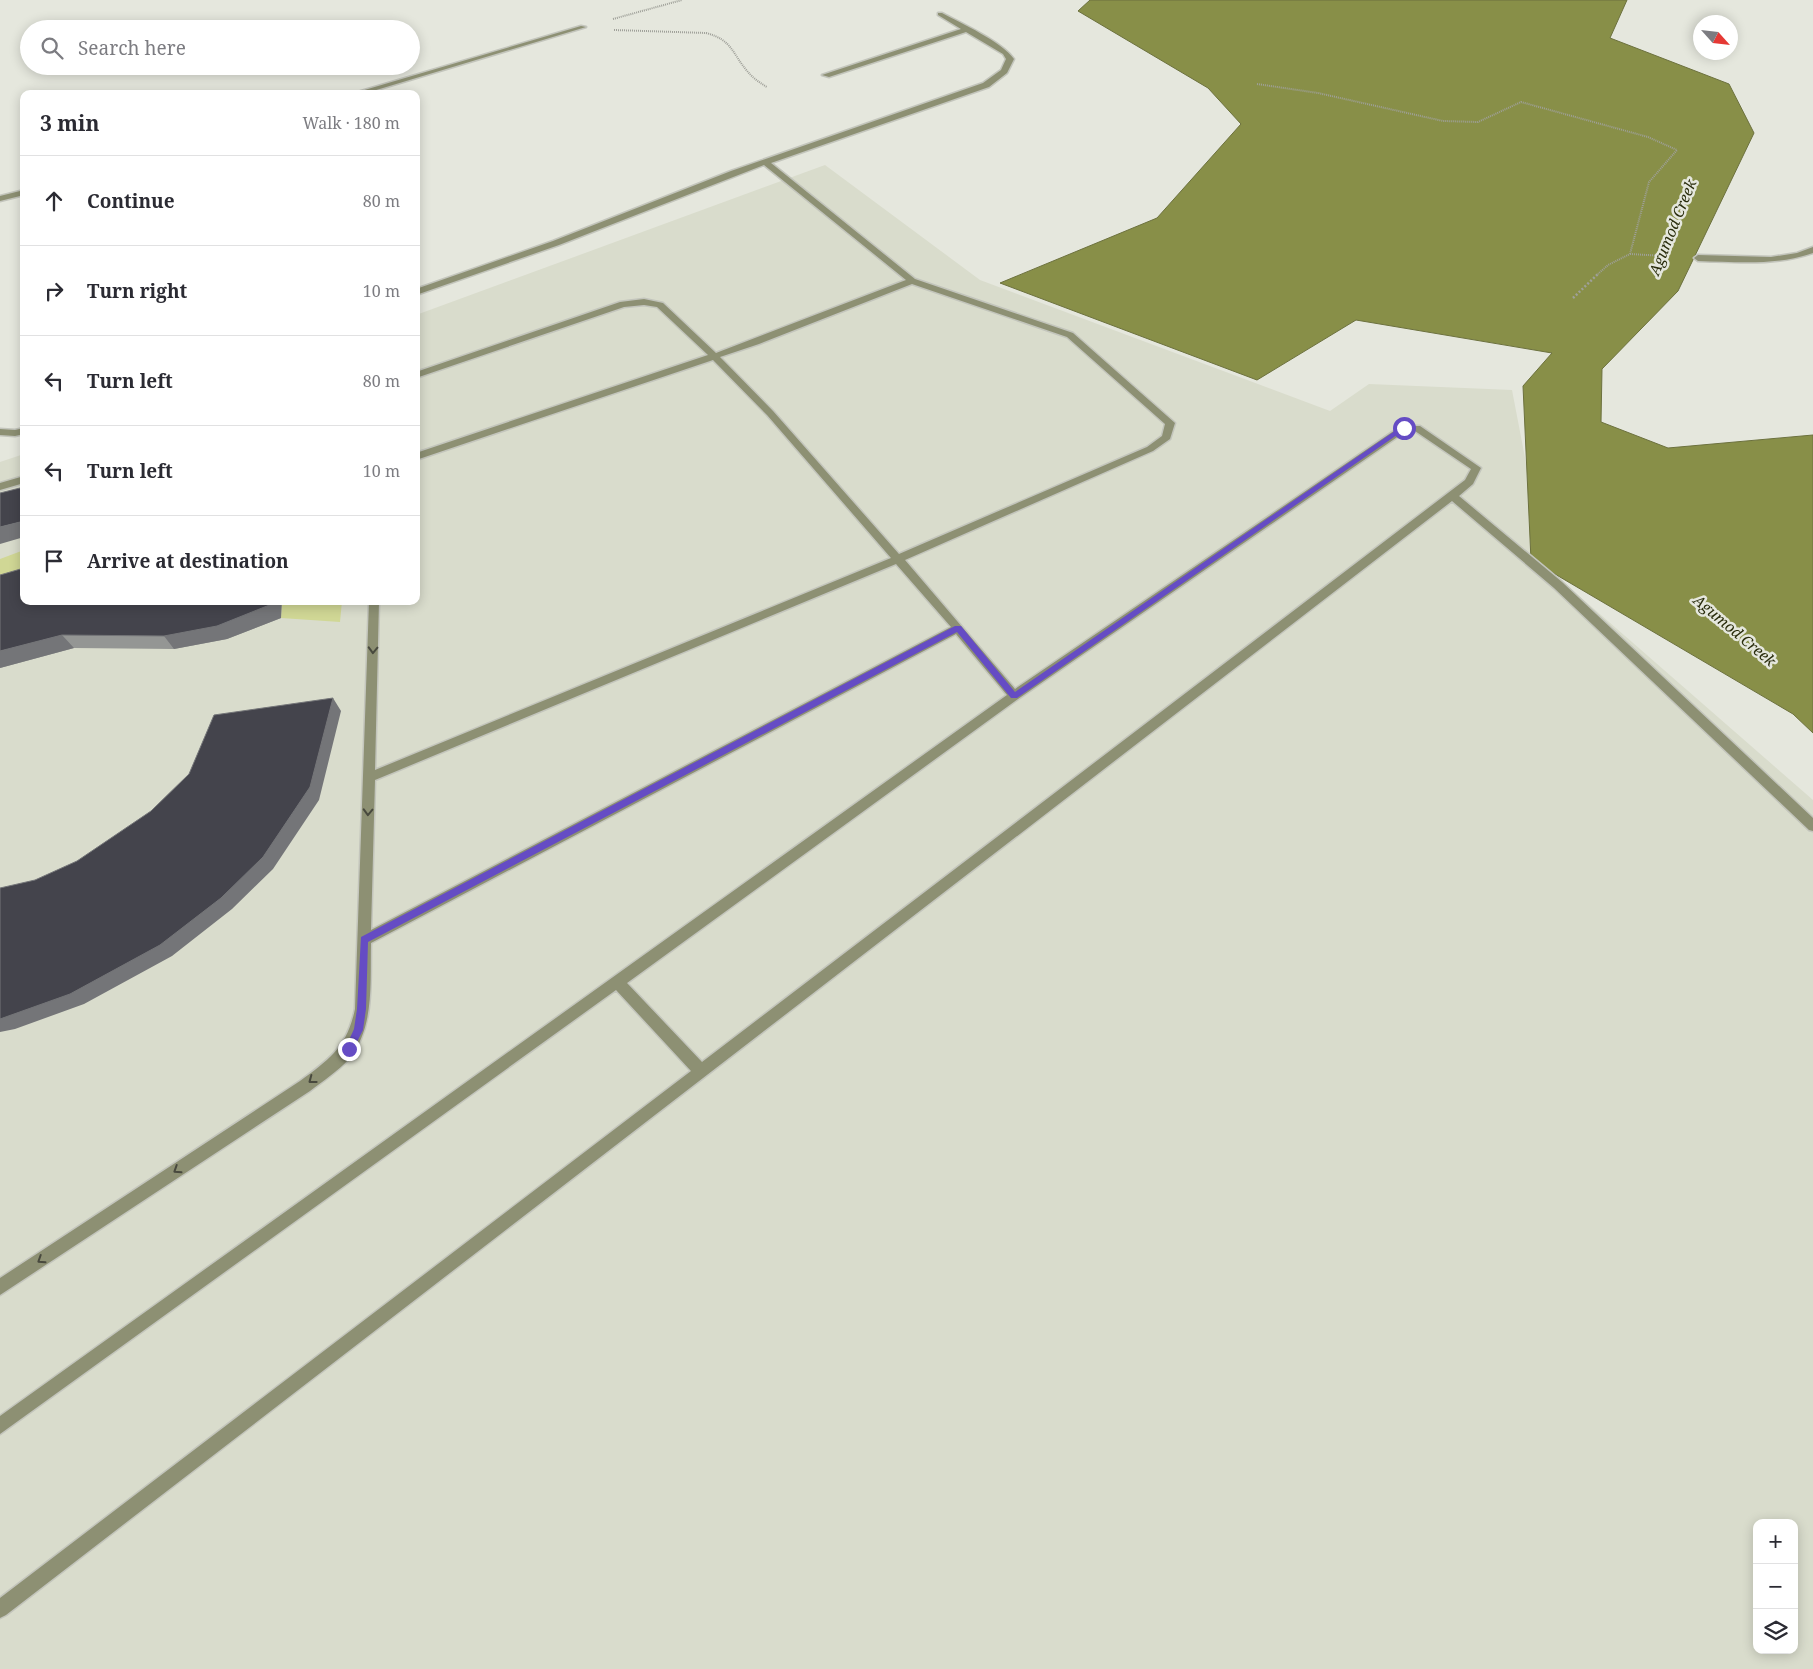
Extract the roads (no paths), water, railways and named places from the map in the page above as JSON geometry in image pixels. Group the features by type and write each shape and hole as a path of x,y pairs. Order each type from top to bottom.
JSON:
{"street":[{"path":"420,291 556,242 765,162 986,85 1000,76 1008,66 1010,59 1006,53 940,14"},
{"path":"420,75 583,27"},
{"path":"826,75 968,29"},
{"path":"368,90 419,75"},
{"path":"370,777 898,559 1150,449 1167,437 1170,424 1070,335 912,282 765,162"},
{"path":"0,199 20,193"},
{"path":"1698,258 1769,259 1805,254 1813,250"},
{"path":"420,456 715,356 912,282"},
{"path":"420,374 622,304 644,302 660,306 715,356 770,413 958,628 1014,696"},
{"path":"0,1426 1014,696 1404,428 1417,428 1476,468 1469,482 1452,496 0,1609"},
{"path":"0,432 15,434 20,432"},
{"path":"0,487 20,481"},
{"path":"1452,496 1558,585 1813,826"},
{"path":"0,1287 297,1091 330,1067 349,1049 359,1030 362,1009 374,605"},
{"path":"364,940 958,628"},
{"path":"617,982 701,1072"}],"water":[{"name":"Agumod Creek","path":"1090,0 1627,0 1610,38 1729,84 1754,133 1678,291 1602,369 1601,422 1668,448 1813,435 1813,733 1793,714 1531,560 1523,386 1552,353 1356,320 1257,380 1000,283 1157,218 1241,124 1208,88 1078,11"}]}
